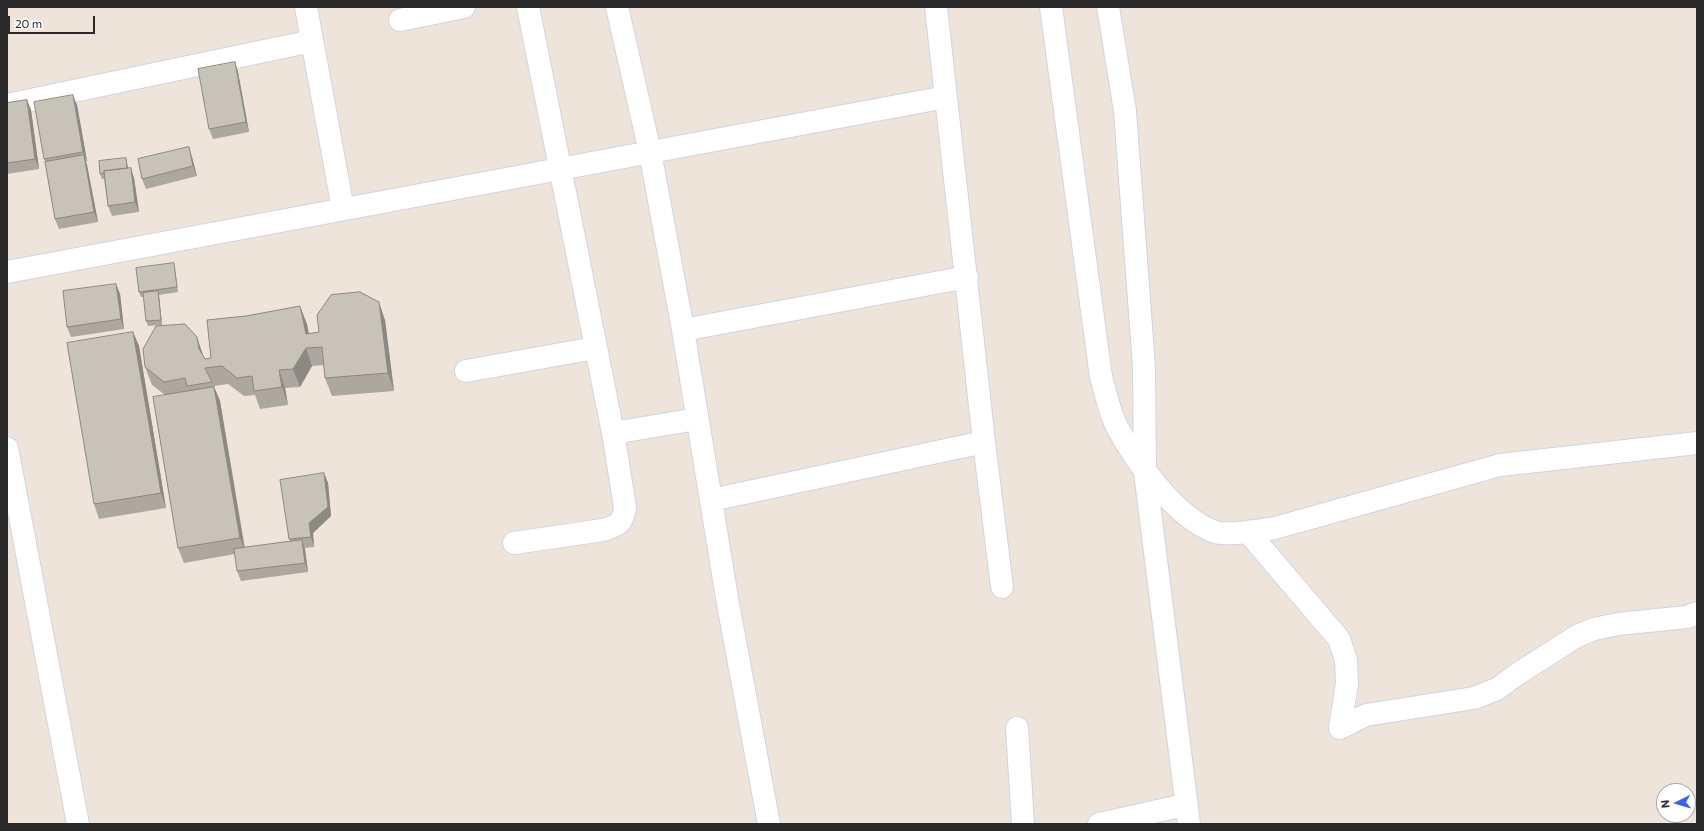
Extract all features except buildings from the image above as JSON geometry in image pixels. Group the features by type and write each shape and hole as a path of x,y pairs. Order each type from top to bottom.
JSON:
{"street":[{"path":"306,7 343,209"},
{"path":"400,20 464,7"},
{"path":"514,543 603,530 616,526 624,517 625,507 613,433 528,7"},
{"path":"617,7 650,152 683,330 728,604 769,824"},
{"path":"936,7 984,442 1002,586"},
{"path":"1051,7 1101,378 1116,426 1145,472 1180,511 1216,532 1248,532 1276,528 1500,465 1697,443"},
{"path":"1099,824 1187,814 1145,472 1144,367 1124,111 1108,7"},
{"path":"7,105 312,41"},
{"path":"7,272 946,97"},
{"path":"683,330 967,277"},
{"path":"466,370 595,348"},
{"path":"613,433 697,419"},
{"path":"711,500 984,442"},
{"path":"7,448 78,824"},
{"path":"1248,532 1338,639 1346,660 1347,683 1340,728 1366,715 1474,698 1486,694 1497,689 1577,636 1594,629 1618,624 1687,617 1697,613"},
{"path":"1017,728 1023,824"}]}
